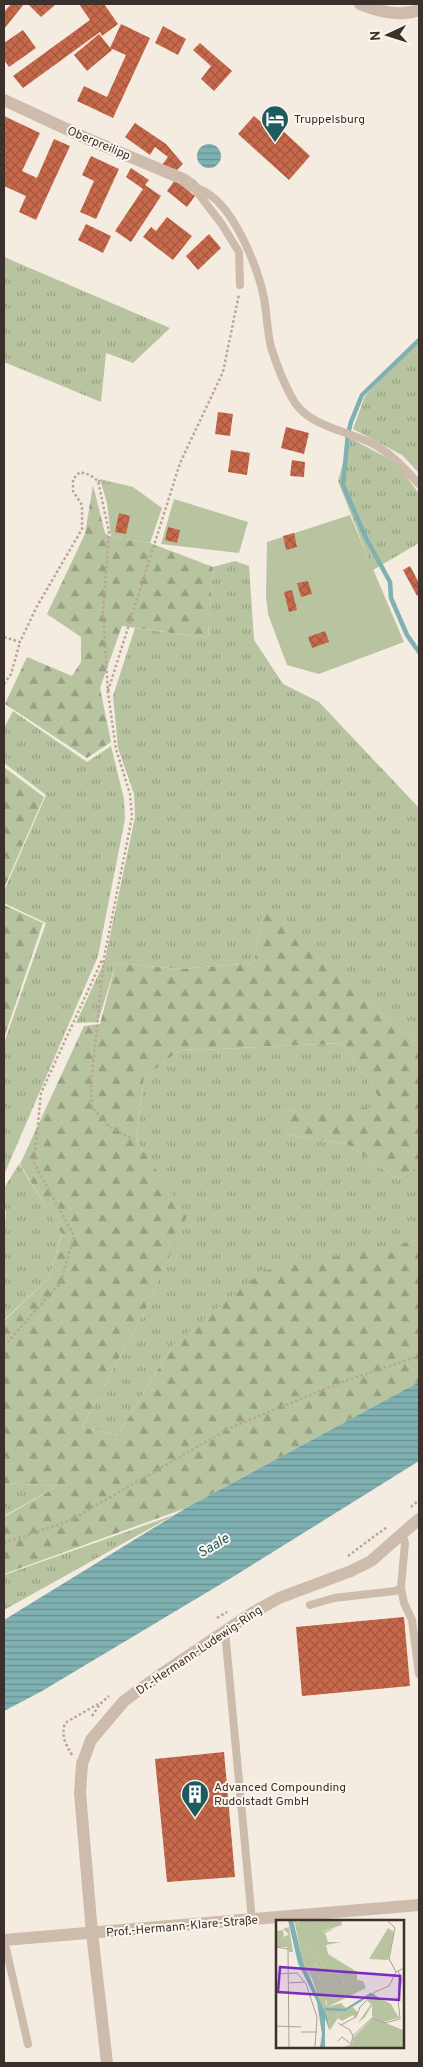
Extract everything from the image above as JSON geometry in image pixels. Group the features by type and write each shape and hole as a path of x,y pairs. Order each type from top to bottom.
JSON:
{"street":[{"path":"360,4 380,12 399,13 419,10"},
{"name":"Oberpreilipp","path":"4,100 88,140 193,186"},
{"name":"Dr.-Hermann-Ludewig-Ring","path":"107,2063 92,1933 80,1793 82,1764 91,1740 124,1701 156,1676 279,1598 351,1571 371,1561 419,1519"},
{"name":"Prof.-Hermann-Klare-Straße","path":"4,1940 419,1905"}],"lane":[{"path":"193,186 222,223 239,252 240,285"},
{"path":"193,186 211,195 233,221 251,254 263,296 271,346 291,398 303,415 354,435 378,447 399,461 419,484"},
{"path":"402,1534 405,1544 401,1588 404,1602 412,1620 419,1674"},
{"path":"310,1605 334,1598 395,1591 401,1588"},
{"path":"225,1631 252,1920"},
{"path":"4,1940 28,2044"}],"path":[{"path":"108,693 180,463 223,372 240,285"},
{"path":"4,684 11,674 20,642 36,608 82,529 82,505 73,491 73,479 80,472 90,475 98,481 112,484"},
{"path":"98,481 109,532 103,612 108,693 116,749 130,794 132,817 104,958 93,1055 92,1107 110,1127 134,1140"},
{"path":"4,637 20,642"},
{"path":"4,1346 62,1282 74,1236 34,1163 41,1093 104,958"},
{"path":"4,1543 69,1521 230,1428 342,1382 419,1356"},
{"path":"72,1755 64,1741 63,1731 66,1723 100,1704"}],"green space":[{"path":"4,257 170,328 133,363 106,353 101,402 4,362"},
{"path":"419,341 419,473 402,455 353,429 365,396"},
{"path":"350,438 397,463 419,494 419,543 373,570 338,481"},
{"path":"100,479 133,487 162,508 150,543 111,537 107,503"},
{"path":"93,485 105,533 111,537 150,543 213,567 208,638 122,626 100,688 111,742 87,758 5,704 27,657 72,676 81,662 81,637 47,614 85,534"},
{"path":"174,499 248,522 239,553 161,544"},
{"path":"350,515 404,642 319,674 287,665 268,614 266,596 267,542"},
{"path":"235,561 249,566 254,640 283,684 319,702 419,808 419,1045 263,911 254,963 179,969 116,963 98,1022 76,1023 105,960 135,817 134,794 118,748 113,696 135,628 208,638 213,567"},
{"path":"13,711 87,762 111,746 124,799 125,819 98,956 4,1175 4,1043 46,923 4,903 4,891 46,795 4,763 4,728"},
{"path":"4,767 44,797 4,888"},
{"path":"4,905 43,923 4,1038"},
{"path":"263,910 419,1045 419,1166 398,1179 347,1144 289,1135 278,1111 385,1107 343,1043 200,1050 181,1049 144,1078 136,1140 187,1216 150,1301 82,1427 118,1435 173,1345 263,1271 419,1240 419,1382 186,1508 4,1574 4,1517 58,1486 4,1483 4,1321 49,1278 62,1234 20,1164 84,1026 100,1024 116,963 179,969 254,963"},
{"path":"343,1043 386,1108 279,1111 289,1135 347,1144 398,1179 419,1166 419,1240 360,1253 173,1345 118,1435 82,1427 150,1301 186,1216 136,1140 144,1078 181,1049 200,1050"},
{"path":"19,1164 62,1233 49,1278 4,1320 4,1230 6,1212 4,1208 4,1188"},
{"path":"4,1483 58,1486 4,1516"},
{"path":"174,1515 4,1610 4,1575"}],"water":[{"path":"209,144 214,145 220,151 220,161 214,167 209,168 204,167 198,161 197,156 198,151 204,145"},
{"name":"Saale","path":"419,1382 419,1461 236,1575 42,1691 4,1711 4,1620 186,1508"}],"building":[{"path":"11,4 24,4 4,29 4,12"},
{"path":"28,4 56,4 41,17"},
{"path":"79,4 104,4 118,24 102,36 100,32 23,88 13,76 90,20"},
{"path":"121,24 150,38 113,118 77,101 84,86 107,97 126,55 110,48"},
{"path":"163,26 186,39 178,55 155,43"},
{"path":"23,30 36,48 9,67 4,60 4,43"},
{"path":"99,34 112,50 87,71 74,55"},
{"path":"200,43 232,71 214,91 201,79 211,66 193,50"},
{"path":"4,116 40,133 22,171 37,178 54,139 70,146 36,220 19,212 26,196 4,186"},
{"path":"254,116 261,122 267,116 310,156 289,180 238,134"},
{"path":"135,123 166,144 183,164 177,170 162,165 168,157 155,147 150,155 125,137"},
{"path":"91,156 119,169 96,219 80,212 94,181 82,175"},
{"path":"131,168 149,180 145,185 161,196 131,242 115,231 143,189 126,177"},
{"path":"175,180 195,196 187,207 167,191"},
{"path":"167,217 192,236 173,260 143,237 151,227 156,231"},
{"path":"86,224 111,236 103,253 78,240"},
{"path":"209,234 221,248 198,270 186,256"},
{"path":"218,412 233,414 230,436 215,434"},
{"path":"286,427 309,433 304,454 281,448"},
{"path":"231,450 250,453 247,475 228,472"},
{"path":"292,460 305,462 304,477 290,476"},
{"path":"119,513 130,516 126,534 115,532"},
{"path":"168,527 180,530 177,543 165,540"},
{"path":"294,533 297,547 286,550 283,536"},
{"path":"410,566 419,583 419,594 417,596 403,570"},
{"path":"308,581 312,594 301,597 297,583"},
{"path":"292,590 297,610 289,612 284,592"},
{"path":"325,631 329,642 312,648 308,637"},
{"path":"404,1617 410,1686 302,1696 296,1627"},
{"name":"Advanced Compounding Rudolstadt GmbH","path":"224,1752 235,1877 167,1882 155,1759"}],"waterway":[{"path":"419,340 362,395 348,434 343,485 366,538 390,582 391,598 407,635 419,652"}],"place":[{"name":"Truppelsburg","path":"275,143"},
{"name":"Advanced Compounding Rudolstadt GmbH","path":"195,1818"}]}
